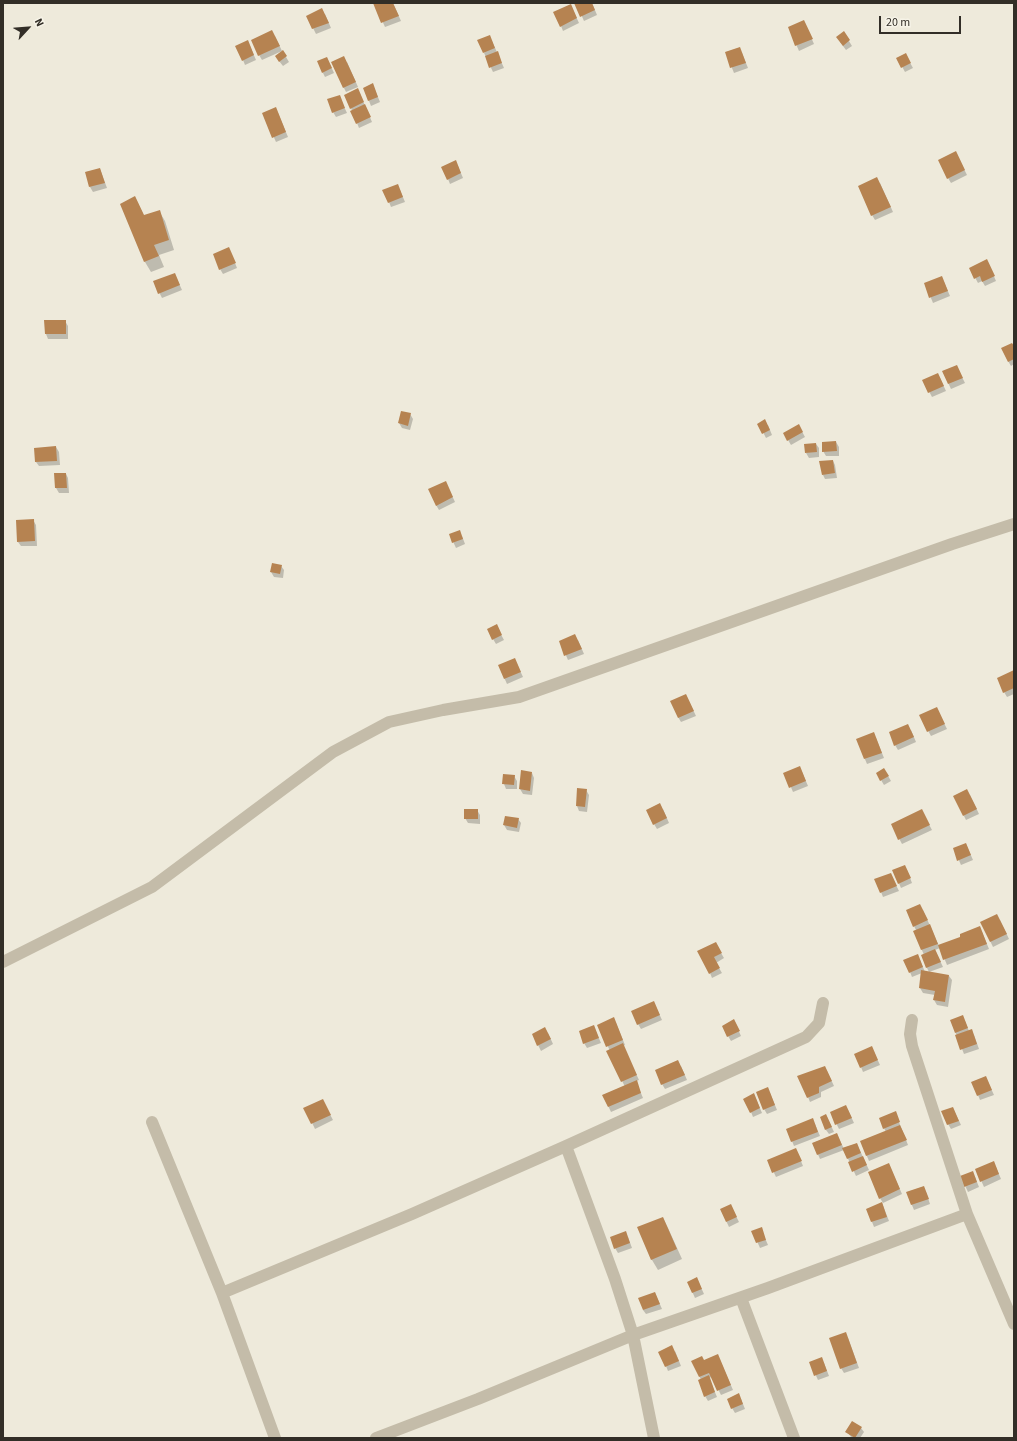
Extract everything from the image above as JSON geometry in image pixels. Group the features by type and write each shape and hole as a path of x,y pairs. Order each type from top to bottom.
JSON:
{"street":[{"path":"3,962 152,887 333,752 389,722 443,710 519,697 937,549 1014,524"},
{"path":"222,1293 412,1214 806,1037 819,1022 823,1003"},
{"path":"912,1020 910,1034 912,1046 966,1214 1014,1324"},
{"path":"152,1122 222,1293 275,1438"},
{"path":"566,1146 615,1279 633,1335 654,1438"},
{"path":"376,1438 478,1400 633,1335 741,1298 966,1214"},
{"path":"741,1298 794,1438"}],"building":[{"path":"373,3 393,3 399,16 381,23"},
{"path":"574,3 592,3 595,10 580,17"},
{"path":"571,4 577,18 560,27 553,12"},
{"path":"322,8 329,23 312,29 306,16"},
{"path":"804,20 813,39 795,46 788,27"},
{"path":"272,30 280,46 258,56 251,40"},
{"path":"844,31 850,40 843,46 836,37"},
{"path":"490,35 495,48 483,53 477,40"},
{"path":"248,40 254,55 242,61 235,46"},
{"path":"740,47 746,63 730,68 725,52"},
{"path":"283,50 287,56 279,62 275,56"},
{"path":"498,51 502,63 489,68 485,56"},
{"path":"906,53 911,63 901,68 896,58"},
{"path":"344,56 356,82 343,88 331,62"},
{"path":"327,57 332,68 322,73 317,61"},
{"path":"373,83 378,97 368,101 363,88"},
{"path":"358,88 364,102 350,109 344,95"},
{"path":"340,95 345,108 332,113 327,99"},
{"path":"365,104 371,117 356,124 350,111"},
{"path":"276,107 286,132 272,138 262,113"},
{"path":"956,151 965,170 947,179 938,160"},
{"path":"456,160 461,173 447,180 441,167"},
{"path":"100,168 105,183 89,187 85,172"},
{"path":"877,177 891,207 871,216 858,186"},
{"path":"398,184 403,197 388,203 382,190"},
{"path":"135,196 144,215 160,210 169,240 154,245 159,256 144,262 120,204"},
{"path":"229,247 236,263 219,270 213,254"},
{"path":"987,259 995,276 982,282 980,276 974,279 969,268"},
{"path":"175,273 180,285 158,294 153,281"},
{"path":"942,276 948,291 929,298 924,283"},
{"path":"44,320 66,320 66,334 45,334"},
{"path":"1012,343 1014,346 1014,359 1008,362 1001,348"},
{"path":"957,365 963,378 948,384 942,371"},
{"path":"938,373 944,386 928,393 922,380"},
{"path":"401,411 411,413 408,426 398,423"},
{"path":"765,419 770,430 762,434 757,424"},
{"path":"799,424 803,432 787,441 783,433"},
{"path":"836,441 837,451 822,452 822,442"},
{"path":"816,443 817,452 805,453 804,444"},
{"path":"56,446 57,461 35,462 34,448"},
{"path":"833,460 835,473 822,475 819,461"},
{"path":"54,473 66,473 67,488 55,488"},
{"path":"446,481 453,497 436,506 428,489"},
{"path":"34,519 35,541 17,542 16,520"},
{"path":"460,530 463,539 452,543 449,534"},
{"path":"272,563 282,565 280,574 270,572"},
{"path":"497,624 502,635 492,640 487,629"},
{"path":"575,634 582,649 564,656 559,641"},
{"path":"515,658 521,672 504,679 498,665"},
{"path":"1014,670 1014,688 1003,693 997,678"},
{"path":"686,694 694,711 678,718 670,701"},
{"path":"937,707 945,724 927,732 919,715"},
{"path":"908,724 914,737 894,746 889,732"},
{"path":"874,732 882,753 864,759 856,739"},
{"path":"800,766 806,781 789,788 783,773"},
{"path":"884,768 889,776 880,781 876,773"},
{"path":"521,770 532,772 530,791 519,789"},
{"path":"503,774 515,775 514,785 502,784"},
{"path":"577,788 587,789 585,807 576,806"},
{"path":"967,789 977,809 963,816 953,796"},
{"path":"660,803 667,818 653,825 646,810"},
{"path":"464,809 478,809 478,819 464,819"},
{"path":"922,809 930,825 898,840 891,824"},
{"path":"505,816 519,818 517,828 503,825"},
{"path":"966,843 971,855 957,861 953,848"},
{"path":"905,865 911,878 898,884 892,870"},
{"path":"891,873 897,886 880,893 874,879"},
{"path":"920,904 928,920 913,927 906,910"},
{"path":"997,914 1007,934 990,942 980,922"},
{"path":"930,924 938,944 921,950 913,931"},
{"path":"980,926 987,944 943,960 938,945 960,937 960,934"},
{"path":"716,942 722,953 714,957 720,968 709,974 697,951"},
{"path":"935,949 941,962 926,968 921,955"},
{"path":"918,954 923,967 909,973 903,960"},
{"path":"921,970 949,975 945,1002 933,1000 935,991 919,988"},
{"path":"654,1001 660,1015 637,1025 631,1011"},
{"path":"963,1015 968,1028 955,1033 950,1020"},
{"path":"614,1017 623,1040 606,1047 597,1025"},
{"path":"734,1019 740,1031 727,1037 722,1026"},
{"path":"594,1025 599,1038 583,1044 579,1031"},
{"path":"545,1027 551,1039 537,1046 532,1034"},
{"path":"972,1029 977,1044 960,1050 955,1035"},
{"path":"623,1043 637,1075 621,1082 606,1051"},
{"path":"872,1046 878,1060 860,1068 854,1054"},
{"path":"678,1060 685,1075 661,1085 655,1070"},
{"path":"825,1066 832,1081 819,1087 819,1093 807,1098 797,1076"},
{"path":"986,1076 992,1090 977,1096 971,1082"},
{"path":"637,1080 641,1093 608,1107 602,1095"},
{"path":"768,1087 775,1105 763,1110 756,1092"},
{"path":"754,1093 760,1108 750,1113 743,1099"},
{"path":"323,1099 331,1115 311,1124 303,1108"},
{"path":"846,1105 852,1118 835,1125 830,1112"},
{"path":"953,1107 959,1121 947,1125 941,1111"},
{"path":"896,1111 900,1122 883,1129 879,1118"},
{"path":"826,1114 832,1127 825,1130 820,1117"},
{"path":"813,1118 818,1132 791,1142 786,1129"},
{"path":"900,1125 907,1140 866,1156 860,1141"},
{"path":"837,1133 842,1145 817,1155 812,1143"},
{"path":"857,1143 861,1153 847,1159 842,1148"},
{"path":"796,1148 802,1161 772,1173 767,1160"},
{"path":"863,1156 867,1165 852,1172 848,1162"},
{"path":"994,1161 999,1174 980,1182 975,1169"},
{"path":"889,1163 900,1189 879,1199 868,1172"},
{"path":"973,1171 977,1182 964,1187 960,1176"},
{"path":"924,1186 929,1199 911,1205 906,1192"},
{"path":"882,1202 887,1217 871,1222 866,1209"},
{"path":"731,1204 737,1217 726,1222 720,1209"},
{"path":"663,1217 677,1249 651,1260 637,1227"},
{"path":"762,1227 766,1240 756,1243 751,1231"},
{"path":"626,1231 630,1243 614,1249 610,1237"},
{"path":"697,1277 702,1289 692,1293 687,1282"},
{"path":"655,1292 660,1304 643,1310 638,1298"},
{"path":"846,1332 857,1363 840,1369 829,1338"},
{"path":"672,1345 679,1361 665,1367 658,1352"},
{"path":"718,1354 731,1385 717,1391 709,1373 699,1377 691,1361 702,1356 704,1360"},
{"path":"822,1357 827,1371 814,1376 809,1362"},
{"path":"709,1375 715,1392 704,1397 698,1380"},
{"path":"739,1393 743,1404 731,1409 727,1399"},
{"path":"852,1421 862,1427 855,1438 845,1432"}]}
